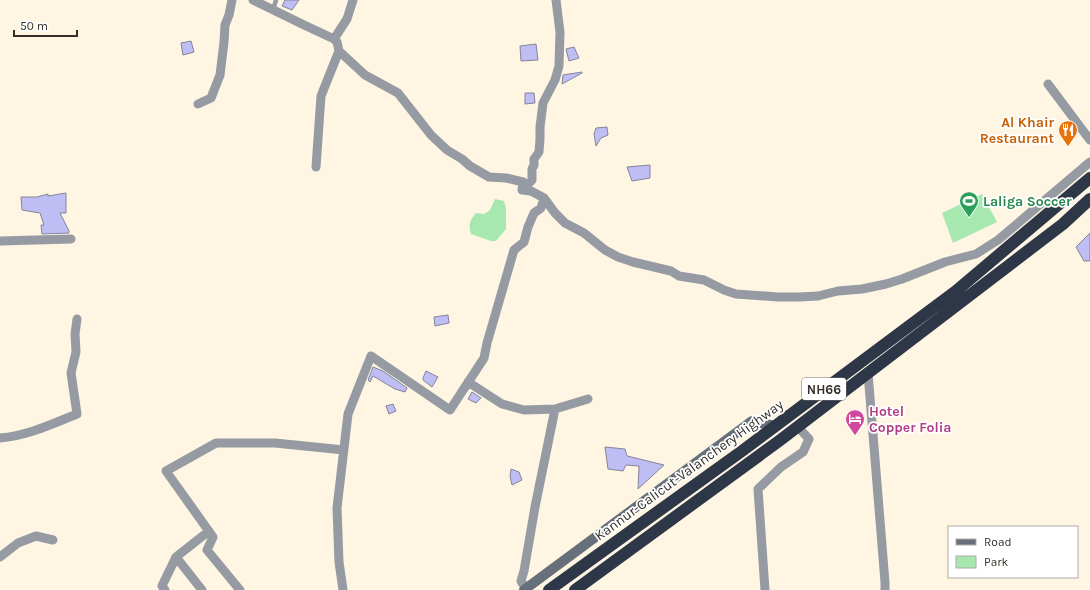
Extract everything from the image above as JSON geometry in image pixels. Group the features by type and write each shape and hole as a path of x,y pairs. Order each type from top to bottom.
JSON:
{"highway":[{"name":"Kannur-Calicut-Valanchery Highway","path":"549,590 775,426 956,291 1090,178"},
{"name":"Kannur-Calicut-Valanchery Highway","path":"575,590 868,373 1062,224 1090,199"}],"street":[{"path":"198,104 211,98 220,75 225,26 232,0"},
{"path":"252,0 334,39 337,42 339,51 321,96 316,167"},
{"path":"334,39 347,19 353,0"},
{"path":"522,190 532,180 534,159 539,152 543,103 555,80 559,66 560,32 556,0"},
{"path":"339,51 365,75 398,93 431,135 447,150 489,177 506,178 523,182 522,190"},
{"path":"1048,84 1090,140"},
{"path":"522,190 531,191 544,198 554,213 565,223 584,233 605,250 618,257 671,271 680,276 704,280 736,294 799,297 818,296 838,291 862,289 886,284 945,262 976,254 998,240 1090,162"},
{"path":"343,590 339,562 337,508 348,414 371,356 450,410 484,358 489,335 514,250 524,242 534,213 541,208 544,198"},
{"path":"0,241 71,239"},
{"path":"0,438 30,433 77,414 72,373 76,352 75,334 77,319"},
{"path":"868,373 885,590"},
{"path":"468,382 502,404 524,410 555,409 588,399"},
{"path":"555,409 521,581 525,590 752,421 775,426"},
{"path":"764,590 758,489 781,467 804,452 809,439 798,426"},
{"path":"240,590 207,550 213,537 166,471 216,443 275,443 344,450"},
{"path":"165,590 162,586 176,558 209,530"},
{"path":"0,557 18,544 36,536 53,540"},
{"path":"176,558 202,590"}],"lane":[{"path":"273,10 276,0"}],"green space":[{"name":"Laliga Soccer","path":"982,194 997,222 953,243 942,213"},
{"path":"495,199 504,201 506,208 506,229 496,241 491,241 471,234 470,222 472,218 476,213 484,214 490,210"}],"building":[{"path":"285,0 299,0 292,10 282,6"},
{"path":"191,41 194,52 183,55 181,43"},
{"path":"536,44 538,60 521,61 520,46"},
{"path":"574,47 579,58 569,61 566,49"},
{"path":"582,73 562,84 563,75"},
{"path":"525,93 534,93 535,103 525,104"},
{"path":"607,127 608,135 601,138 596,146 594,134 596,128"},
{"path":"650,165 650,178 632,181 627,167"},
{"path":"66,193 66,213 60,213 69,233 42,234 41,225 44,225 40,213 22,210 21,197 37,197 48,194 48,196"},
{"path":"1090,233 1090,261 1084,261 1076,247"},
{"path":"448,315 449,323 435,326 434,317"},
{"path":"373,367 383,371 407,388 405,392 395,389 373,376 370,382 368,380"},
{"path":"426,371 438,377 432,387 423,380"},
{"path":"472,392 481,398 476,403 468,399"},
{"path":"393,404 396,411 389,414 386,406"},
{"path":"605,447 625,449 627,456 664,465 638,489 639,466 626,465 623,471 608,469"},
{"path":"511,469 519,472 522,480 512,485 510,476"}],"place":[{"name":"Al Khair Restaurant","path":"1068,147"},
{"name":"Laliga Soccer","path":"969,218"},
{"name":"Hotel Copper Folia","path":"855,436"}]}
